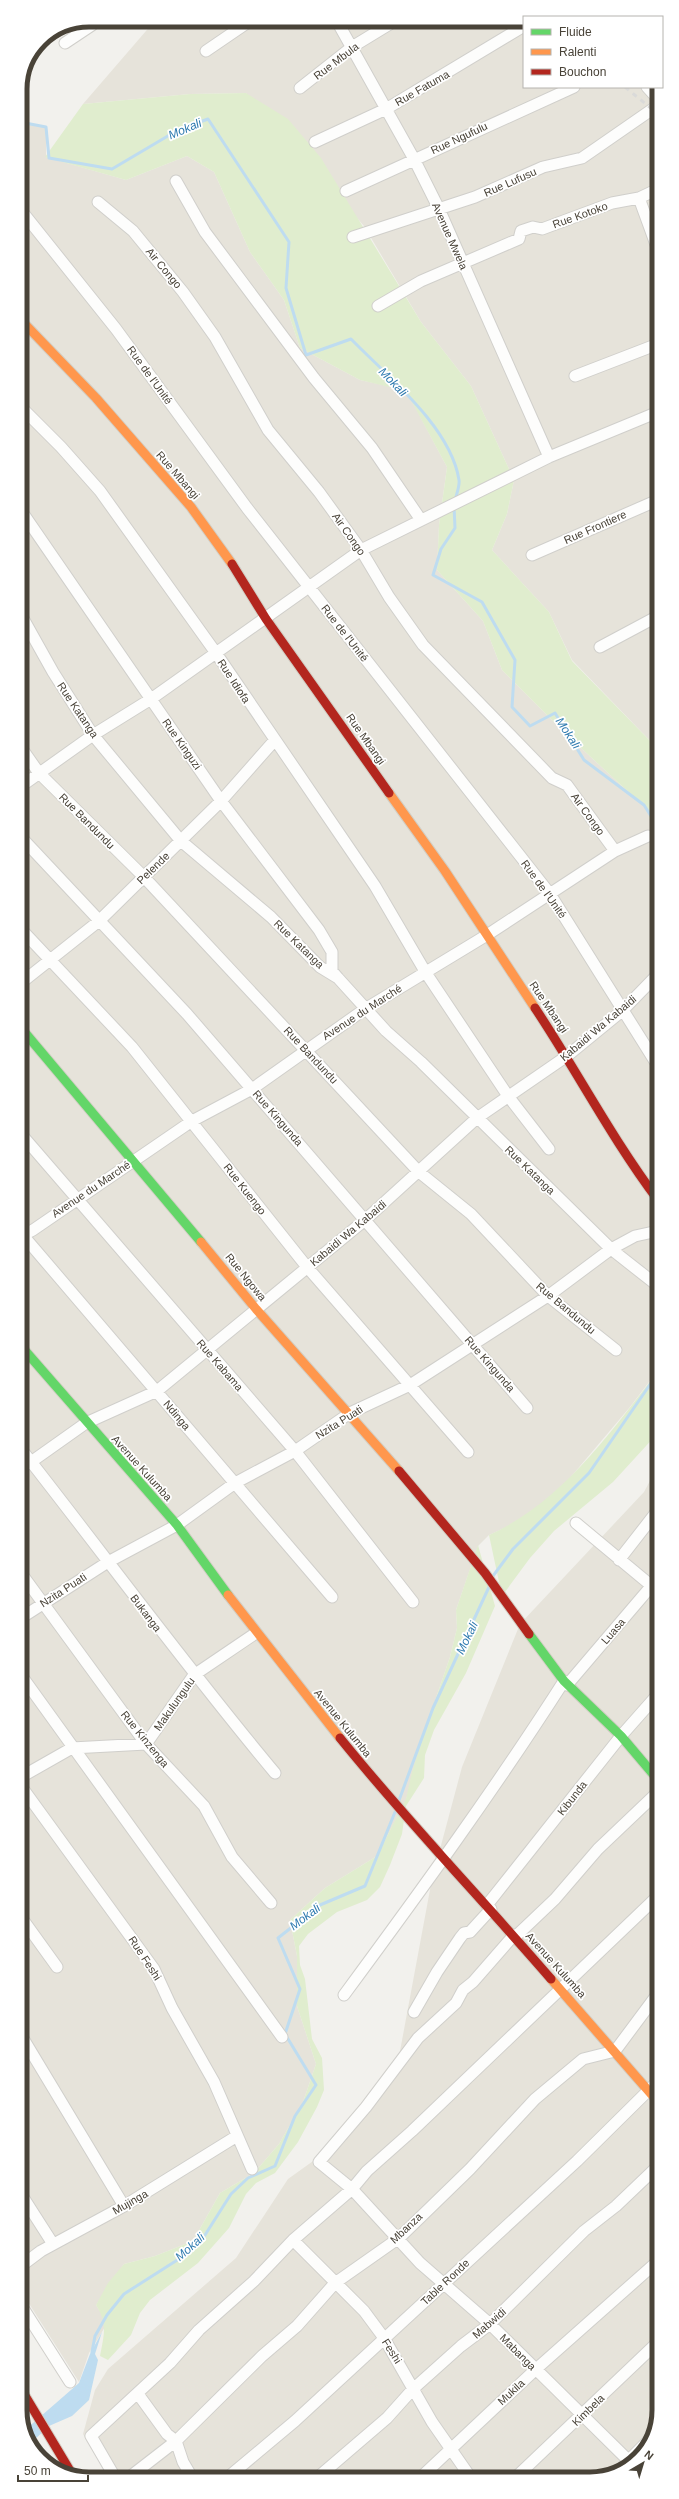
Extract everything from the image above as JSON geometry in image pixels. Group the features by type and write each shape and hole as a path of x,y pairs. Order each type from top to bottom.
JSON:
{"main road":[{"name":"Rue Mbangi","path":"27,326 96,398 191,507 231,562 266,618 445,871 567,1056 626,1157 652,1192"},
{"name":"Rue Ngowa","path":"27,1035 134,1160 256,1309 350,1413 485,1573 565,1683 621,1736 652,1773"},
{"name":"Avenue Kulumba","path":"27,1353 86,1423 177,1525 256,1633 390,1800 489,1907 652,2095"},
{"path":"27,2399 68,2468"}],"street":[{"path":"65,43 89,27"},
{"path":"206,51 242,27"},
{"name":"Avenue Mwela","path":"340,27 414,159 549,456"},
{"name":"Rue Mbula","path":"300,88 352,47 385,27"},
{"name":"Rue Fatuma","path":"315,142 386,109 522,27"},
{"name":"Rue Ngufulu","path":"346,191 572,88"},
{"name":"Rue Lufusu","path":"353,237 506,185 543,168 582,158 652,106"},
{"path":"176,181 205,232 314,378 372,448 421,520"},
{"name":"Rue Kotoko","path":"378,306 421,281 519,239 521,231 533,227 542,229 612,203 639,198 652,192"},
{"path":"639,198 652,234"},
{"name":"Air Congo","path":"98,202 133,231 183,292 215,337 268,430 319,492 361,550 389,598 423,645 552,778 567,785 615,851"},
{"name":"Rue de l'Unité","path":"27,218 116,329 247,508 550,894 652,1057"},
{"path":"575,376 652,346"},
{"name":"Rue Idiofa","path":"27,413 61,447 100,491 216,653 274,741 375,886 426,973 508,1096 549,1149"},
{"path":"27,782 94,735 151,699 310,588 361,550 549,456 652,414"},
{"name":"Rue Frontiere","path":"532,555 652,503"},
{"name":"Rue Kinguzi","path":"27,519 221,801 319,930 332,952 332,971 338,978"},
{"path":"600,647 652,619"},
{"name":"Rue Katanga","path":"27,626 53,672 94,735 181,841 271,917 320,967 338,978 365,1009 611,1249 652,1281"},
{"name":"Pelende","path":"27,978 51,961 99,921 143,876 221,801 274,741"},
{"name":"Rue Bandundu","path":"27,756 39,773 143,876 420,1172 471,1214 548,1296 616,1350"},
{"name":"Avenue du Marché","path":"27,1232 33,1230 77,1198 192,1121 252,1088 305,1049 365,1009 487,935 615,851 648,836"},
{"name":"Rue Kingunda","path":"27,844 252,1088 527,1408"},
{"name":"Rue Kuengo","path":"27,935 132,1047 307,1267 468,1452"},
{"name":"Kabaidi Wa Kabaidi","path":"27,1463 86,1423 157,1391 365,1220 420,1172 478,1118 567,1056 622,1011 652,980"},
{"name":"Rue Kabama","path":"27,1141 139,1268 206,1351 295,1451 413,1602"},
{"name":"Nzita Puati","path":"27,1614 108,1562 177,1525 235,1484 295,1451 350,1413 410,1385 472,1343 548,1296 611,1249 634,1236 652,1232"},
{"name":"Ndinga","path":"27,1242 332,1596"},
{"name":"Bukanga","path":"27,1465 108,1562 194,1675 275,1773"},
{"path":"619,1560 652,1518"},
{"path":"576,1523 652,1587"},
{"name":"Rue Kinzenga","path":"27,1582 146,1744 204,1806 232,1857 271,1904"},
{"name":"Luasa","path":"344,1995 445,1858 474,1812 506,1772 565,1683 652,1592"},
{"name":"Makulungulu","path":"146,1744 194,1675 256,1633"},
{"path":"27,1684 282,2037"},
{"name":"Kibunda","path":"414,2012 437,1972 460,1938 464,1933 470,1932 621,1736 652,1701"},
{"path":"27,1774 72,1748 146,1744"},
{"name":"Rue Feshi","path":"27,1794 154,1969 172,2008 214,2082 252,2169"},
{"path":"514,1936 554,1899 598,1849 652,1798"},
{"path":"112,2472 91,2436 170,2363 199,2330 254,2281 293,2240 352,2189 367,2171 412,2131 560,1987 652,1902"},
{"path":"27,1924 57,1967"},
{"name":"Mabanga","path":"514,1936 473,1982 462,1990 456,2003 418,2038 366,2107 319,2162 352,2189 399,2238 420,2263 490,2324 623,2458"},
{"path":"615,2051 652,2001"},
{"path":"27,2045 124,2206"},
{"name":"Mbanza","path":"136,2472 176,2441 262,2356 297,2326 335,2282 399,2238 470,2169 535,2099 583,2059 615,2051"},
{"name":"Table Ronde","path":"234,2472 295,2421 444,2284 577,2161 652,2086"},
{"name":"Mujinga","path":"27,2260 53,2244 124,2206 237,2136"},
{"name":"Mabwidi","path":"324,2472 386,2418 413,2389 461,2346 490,2324 584,2231 616,2206 652,2173"},
{"path":"27,2203 53,2244"},
{"name":"Feshi","path":"293,2240 364,2311 384,2338 449,2449 466,2472"},
{"name":"Mukila","path":"426,2472 535,2370 652,2266"},
{"path":"27,2314 70,2382"},
{"name":"Kimbela","path":"522,2472 582,2417 652,2348"},
{"path":"138,2394 167,2434 176,2441 189,2472"}],"shaded area":[{"path":"149,27 523,27 523,88 652,88 652,743 572,660 549,612 492,550 507,514 514,480 471,386 421,322 364,226 246,93 190,94 83,104"},
{"path":"27,123 46,127 46,157 126,180 187,156 214,172 250,252 284,300 300,348 360,380 406,390 447,467 439,525 437,570 483,621 502,670 567,735 648,810 652,831 652,1376 630,1407 564,1485 535,1509 509,1526 489,1535 478,1546 456,1610 457,1628 450,1657 428,1721 406,1800 377,1856 325,1888 290,1920 297,1956 297,2006 316,2064 303,2102 279,2144 254,2173 220,2193 193,2241 155,2256 124,2264 96,2305 103,2316 105,2327 89,2353 79,2382 27,2300"},
{"path":"652,1477 652,2410 649,2430 644,2441 643,2443 623,2443 623,2462 602,2471 590,2472 106,2472 83,2434 95,2390 108,2369 236,2258 288,2179 348,2136 395,2078 432,1879 462,1767 520,1624 644,1492"}],"green space":[{"path":"246,93 288,119 321,158 421,322 471,386 514,480 507,514 492,550 549,612 572,661 652,743 652,831 648,810 567,735 502,670 483,621 437,570 439,525 447,467 406,391 360,380 300,348 284,300 250,252 214,172 187,156 126,180 45,157 83,104 190,94"},
{"path":"652,1379 652,1439 613,1482 554,1531 530,1558 502,1596 489,1535 515,1521 562,1485 583,1464 622,1418"},
{"path":"478,1545 495,1606 466,1673 434,1730 425,1755 424,1778 406,1806 402,1834 390,1865 380,1887 367,1900 337,1912 308,1934 299,1946 300,1965 305,1979 312,2039 322,2058 324,2090 317,2107 298,2142 275,2173 256,2183 246,2194 229,2228 198,2263 150,2300 140,2313 131,2335 108,2360 100,2356 104,2335 104,2324 96,2305 108,2283 124,2264 155,2256 193,2241 220,2193 254,2173 279,2144 303,2102 316,2064 297,2006 297,1956 290,1920 325,1888 377,1856 406,1799 412,1772 450,1657 457,1628 456,1610"}],"water":[{"path":"102,2332 95,2354 98,2360 89,2400 72,2416 49,2426 34,2440 29,2426 79,2383 90,2354"}],"waterway":[{"name":"Mokali","path":"27,123 46,127 49,158 112,169 178,130 208,119 289,242 286,288 306,355 351,339 382,369 416,404 444,441 454,460 459,480 455,501"},
{"name":"Mokali","path":"454,506 455,528 441,549 433,575 482,602 515,660 512,707 530,726 555,713 584,760 644,805 652,818"},
{"name":"Mokali","path":"493,1576 513,1549 589,1473 652,1382"},
{"name":"Mokali","path":"398,1803 433,1708 489,1587"},
{"name":"Mokali","path":"92,2352 95,2336 107,2315 124,2294 182,2257 205,2235 231,2194 248,2178 275,2166 295,2116 316,2085 285,2034 300,1989 278,1938 320,1905 365,1886 395,1812"}],"railway":[{"path":"626,88 652,109"}],"traffic: fast":[{"path":"27,1035 201,1242"},
{"path":"27,1353 177,1525 228,1595"},
{"path":"529,1634 564,1681 621,1736 652,1773"}],"traffic: slow":[{"path":"27,326 96,398 191,507 232,564"},
{"path":"389,793 445,871 535,1008"},
{"path":"201,1242 256,1309 399,1471"},
{"path":"228,1595 340,1738"},
{"path":"551,1979 652,2095"}],"traffic: jam":[{"path":"232,564 266,619 389,793"},
{"path":"535,1008 625,1153 652,1192"},
{"path":"399,1471 485,1573 529,1634"},
{"path":"340,1738 391,1799 551,1979"},
{"path":"27,2399 68,2468"}]}
